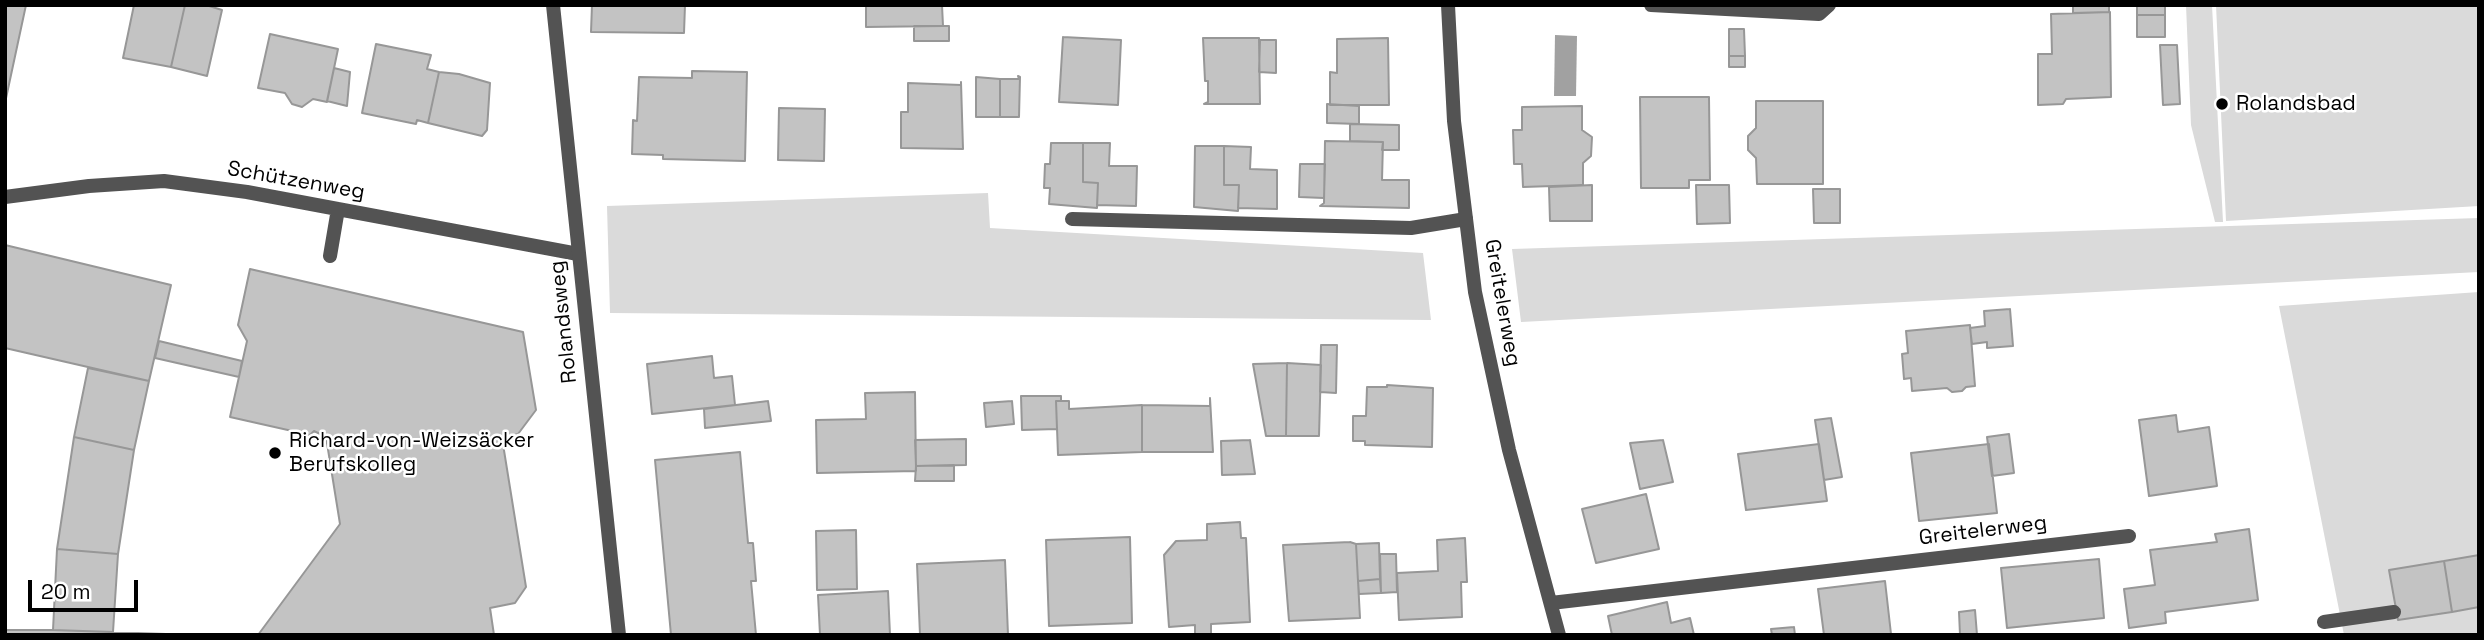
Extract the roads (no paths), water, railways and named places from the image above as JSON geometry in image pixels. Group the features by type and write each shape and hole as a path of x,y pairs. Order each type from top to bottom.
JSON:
{"street":[{"name":"Rolandsweg","path":"553,5 619,635"},
{"name":"Greitelerweg","path":"1448,5 1454,121 1475,292 1509,450 1559,635"},
{"path":"1651,5 1819,14 1829,5"},
{"name":"Schützenweg","path":"5,197 89,186 164,181 338,209 578,254"},
{"path":"330,257 338,209"},
{"path":"1072,219 1411,228 1466,219"},
{"name":"Greitelerweg","path":"1551,603 2129,536"},
{"path":"2324,622 2394,612"}],"place":[{"name":"Rolandsbad","path":"2222,104"},
{"name":"Richard-von-Weizsäcker Berufskolleg","path":"275,453"}]}
